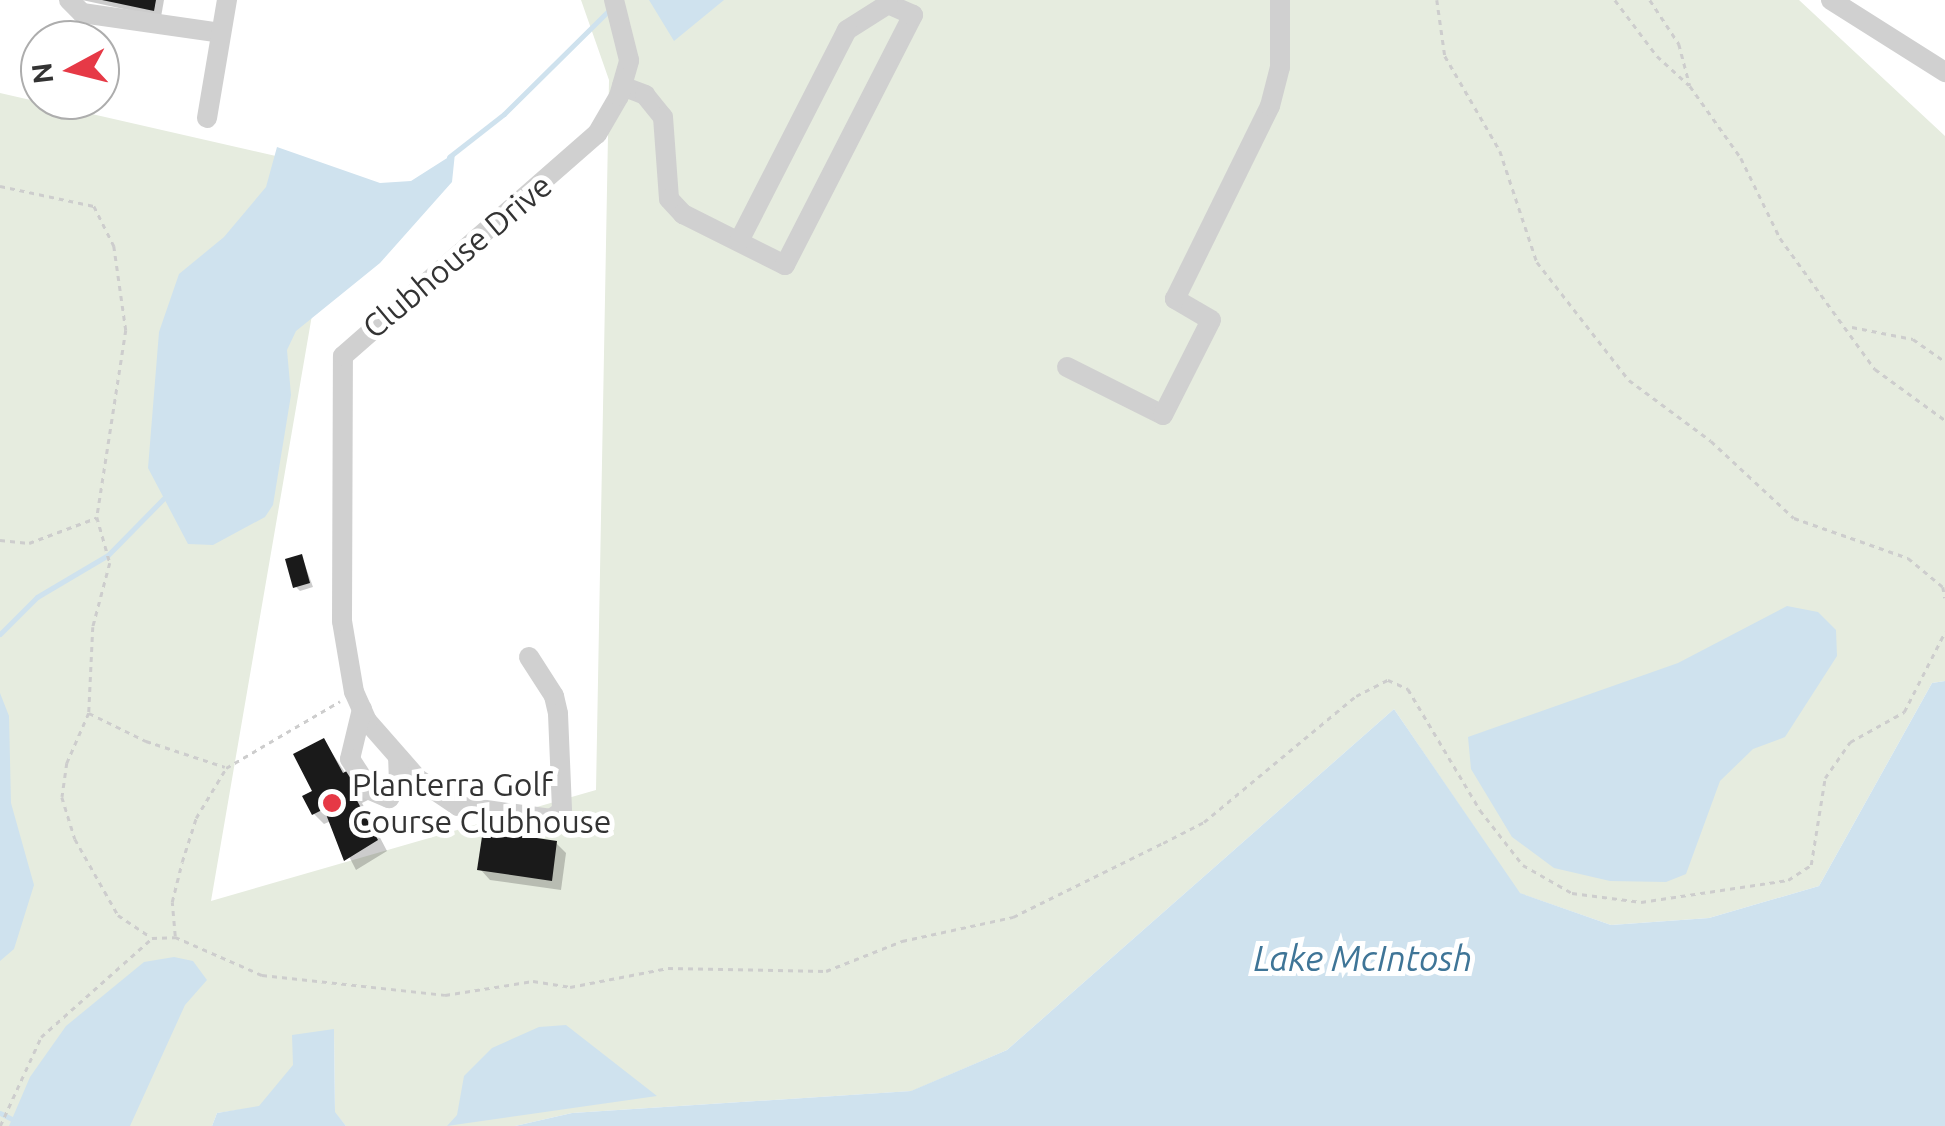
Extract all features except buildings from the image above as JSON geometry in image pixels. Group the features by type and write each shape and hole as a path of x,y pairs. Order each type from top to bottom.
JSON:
{"street":[{"path":"69,0 82,13 221,33"},
{"path":"207,118 226,0"},
{"name":"Clubhouse Drive","path":"529,656 554,696 558,714 562,811 551,819 458,806 382,744 358,700 340,576 343,356 597,134 622,86 628,38 614,0"},
{"path":"1068,366 1163,416 1211,320 1175,298 1270,106 1280,66 1280,0"},
{"path":"1831,0 1945,72"},
{"path":"622,86 646,94 663,117 669,199 683,214 739,242 785,265 913,16 888,4 847,30 739,242"},
{"path":"358,700 350,759 370,790 389,798 399,783 398,757"}],"path":[{"path":"1437,0 1445,56 1500,151 1538,262 1628,380 1712,441 1794,518 1908,558 1942,587 1945,598"},
{"path":"1615,0 1658,56 1690,86 1741,158 1780,238 1850,327 1875,370 1945,420"},
{"path":"1650,0 1679,44 1690,86"},
{"path":"0,186 94,206 110,233 126,330 97,518 110,563 93,627 89,713 67,763 62,797 76,839 118,915 152,938 175,937 262,974 411,994 492,992 533,981 570,987 668,968 826,971 902,941 1014,917 1164,843 1204,822 1356,696 1388,680 1408,689 1480,810 1523,865 1572,893 1641,902 1788,880 1811,865 1825,778 1850,742 1904,712 1945,632"},
{"path":"1850,327 1913,339 1945,361"},
{"path":"0,540 30,543 97,518"},
{"path":"175,937 172,902 182,862 196,818 226,768 358,700"},
{"path":"89,713 146,742 226,768"},
{"path":"0,1126 41,1037 152,938"}],"shaded area":[{"path":"581,0 1799,0 1945,136 1945,681 1932,683 1819,886 1709,918 1611,925 1519,893 1394,709 1007,1050 912,1091 572,1113 515,1126 346,1126 335,1113 334,1030 259,1107 217,1113 212,1126 0,1126 0,93 20,98 20,120 118,120 337,170 211,901 596,790 609,80"}],"water":[{"path":"649,0 724,0 674,41"},
{"path":"277,147 380,183 411,181 455,153 452,182 380,263 296,331 287,350 291,395 273,505 265,517 213,545 188,544 148,468 159,332 179,274 224,237 266,187"},
{"path":"1787,606 1818,612 1836,630 1837,656 1785,737 1753,749 1720,781 1686,874 1666,882 1610,881 1554,868 1512,837 1471,769 1468,737 1678,663"},
{"name":"Lake McIntosh","path":"1945,681 1945,1126 515,1126 572,1113 911,1091 1007,1050 1394,709 1520,893 1611,925 1709,918 1819,886 1932,683"},
{"path":"0,693 9,716 11,803 34,885 14,949 0,961"},
{"path":"174,957 193,961 207,980 185,1005 130,1126 9,1126 30,1077 66,1026 144,962"},
{"path":"566,1025 657,1096 447,1126 457,1115 464,1076 492,1048 539,1027"},
{"path":"334,1029 335,1112 346,1126 212,1126 217,1113 259,1106 293,1065 292,1035"}],"waterway":[{"path":"449,157 504,114 610,9"},
{"path":"0,634 37,597 108,555 166,496"},
{"path":"0,1113 26,1126"}],"place":[{"name":"Planterra Golf Course Clubhouse","path":"332,803"}]}
